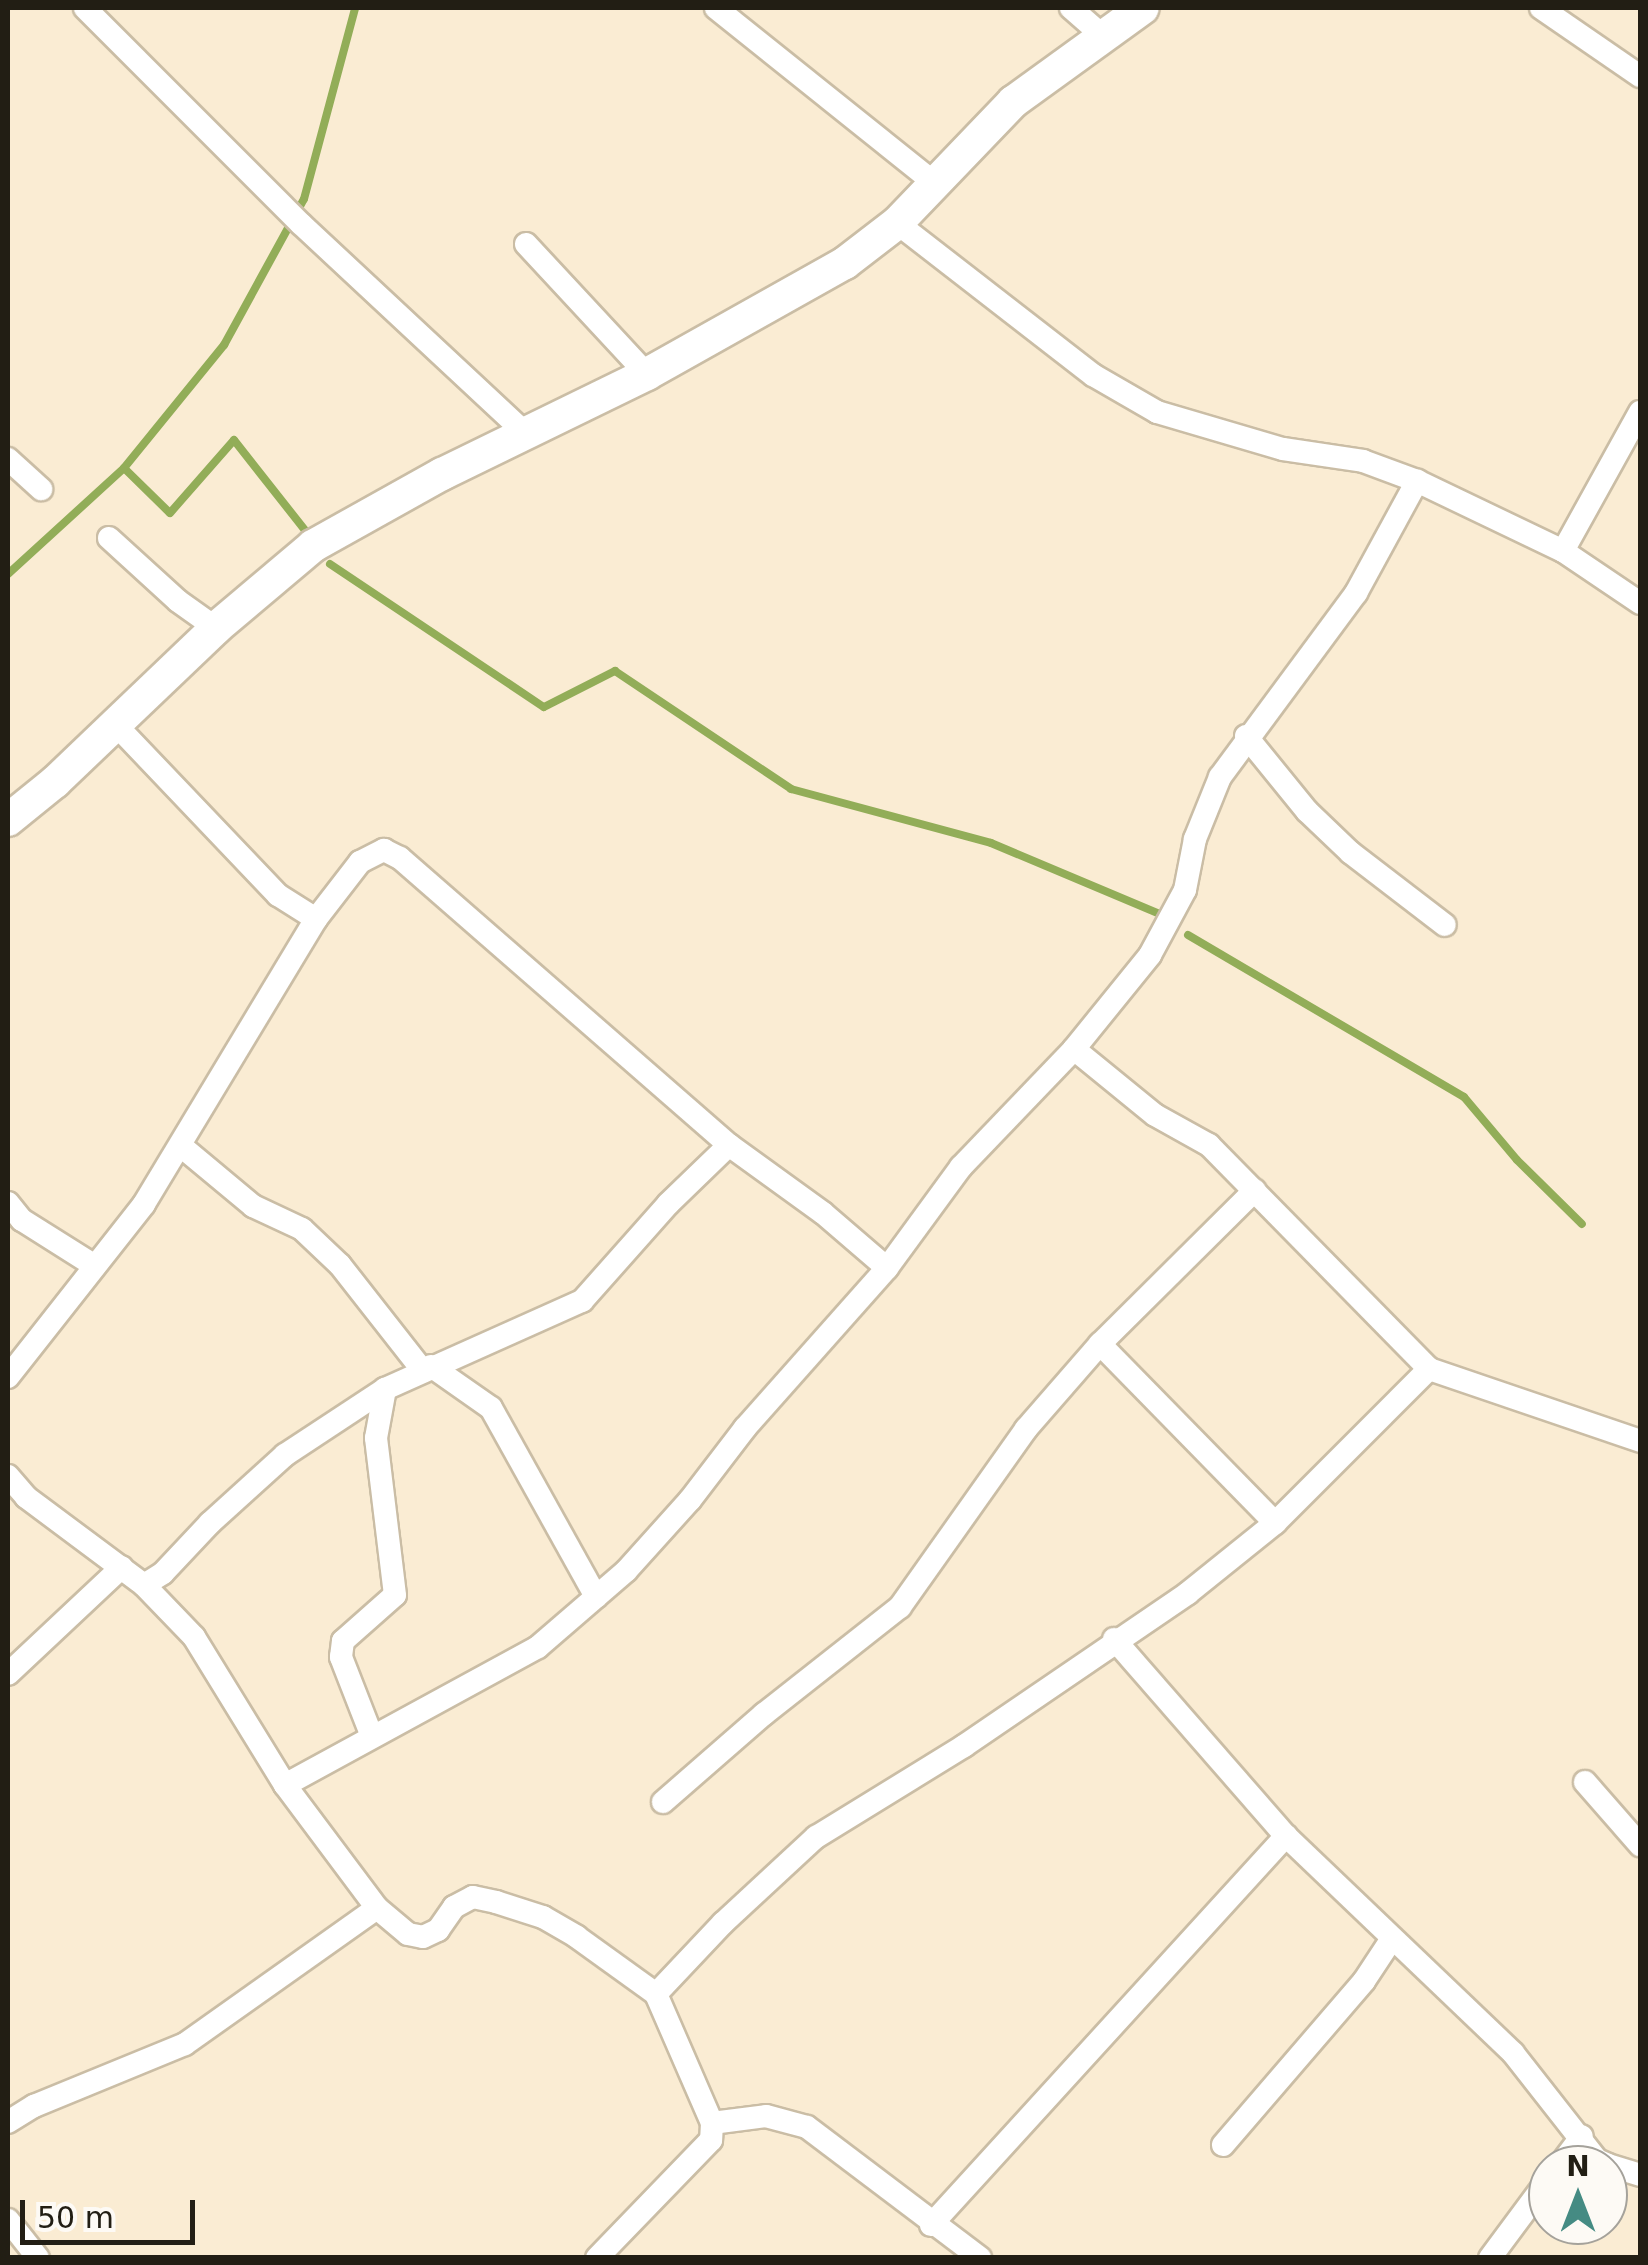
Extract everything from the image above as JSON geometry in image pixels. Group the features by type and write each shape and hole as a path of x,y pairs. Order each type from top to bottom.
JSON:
{"street":[{"path":"85,8 295,218 526,434"},
{"path":"716,8 933,182"},
{"path":"1072,8 1102,35"},
{"path":"8,820 116,725 216,628 313,546 647,374 845,263 896,223 1012,102 1143,8"},
{"path":"1541,8 1640,76"},
{"path":"896,223 1093,375 1157,412 1283,450 1362,461 1417,481 1563,551 1640,602"},
{"path":"526,244 647,374"},
{"path":"1563,551 1640,412"},
{"path":"8,459 42,489"},
{"path":"284,1786 372,1734 538,1647 626,1571 690,1500 745,1428 887,1268 961,1168 1074,1048 1150,955 1186,890 1195,839 1214,792 1246,736 1356,592 1417,481"},
{"path":"110,538 178,602 216,628"},
{"path":"116,725 278,895 316,918"},
{"path":"1246,736 1307,811 1351,853 1445,926"},
{"path":"8,1377 144,1204 316,918 360,862 384,850 400,858 730,1145 823,1213 887,1268"},
{"path":"1074,1048 1155,1115 1209,1145 1430,1369 1640,1441"},
{"path":"144,1585 163,1573 210,1523 286,1455 385,1389 582,1301 668,1204 730,1145"},
{"path":"180,1146 253,1206 302,1229 340,1265 427,1369 467,1389 491,1408 596,1597"},
{"path":"663,1802 764,1714 900,1607 1026,1429 1100,1344 1255,1190"},
{"path":"8,1202 22,1220 95,1266"},
{"path":"1100,1344 1274,1523"},
{"path":"467,1389 471,1350"},
{"path":"656,1994 722,1923 816,1837 964,1746 1114,1639 1188,1593 1274,1523 1430,1369"},
{"path":"372,1734 342,1656 343,1641 395,1595 376,1438 385,1389"},
{"path":"8,1476 26,1497 144,1585 194,1637 284,1786 377,1908 408,1934 423,1938 438,1930 454,1908 473,1897 496,1902 543,1918 614,1960 656,1994 712,2123 711,2140 597,2258"},
{"path":"8,1674 122,1567"},
{"path":"1114,1639 1286,1836 1513,2053 1588,2145"},
{"path":"1586,1782 1640,1845"},
{"path":"931,2224 1286,1836"},
{"path":"8,2122 34,2106 185,2044 377,1908"},
{"path":"1223,2145 1364,1981 1391,1940"},
{"path":"712,2123 766,2116 807,2127 980,2258"},
{"path":"1575,2145 1582,2136"},
{"path":"1490,2258 1528,2207"},
{"path":"8,2220 37,2257"}],"waterway":[{"path":"8,574 124,468 224,345 304,199 355,8"},
{"path":"124,468 170,513 234,440 308,534"},
{"path":"330,564 544,707 615,671 791,789 991,843 1162,915"},
{"path":"1188,935 1464,1097 1517,1160 1582,1224"}]}
